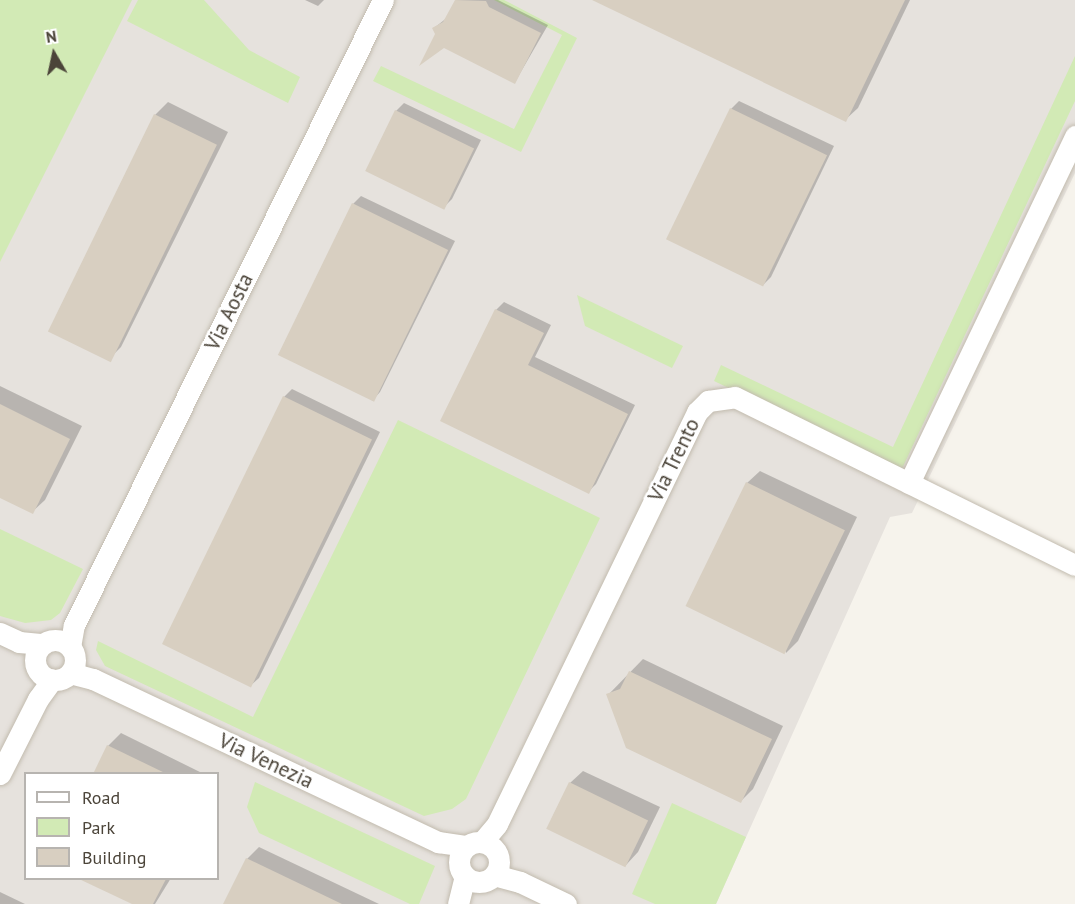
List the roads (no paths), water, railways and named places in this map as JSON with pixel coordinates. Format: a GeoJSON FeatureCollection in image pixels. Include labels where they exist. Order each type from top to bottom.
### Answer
{"type":"FeatureCollection","features":[{"type":"Feature","properties":{"kind":"street","name":"Via Aosta"},"geometry":{"type":"LineString","coordinates":[[0,774],[383,0]]}},
{"type":"Feature","properties":{"kind":"street"},"geometry":{"type":"LineString","coordinates":[[909,483],[1075,136]]}},
{"type":"Feature","properties":{"kind":"street","name":"Via Trento"},"geometry":{"type":"LineString","coordinates":[[458,903],[697,412],[708,400],[735,398],[1075,565]]}},
{"type":"Feature","properties":{"kind":"street","name":"Via Venezia"},"geometry":{"type":"LineString","coordinates":[[9,638],[479,862]]}},
{"type":"Feature","properties":{"kind":"street"},"geometry":{"type":"LineString","coordinates":[[479,862],[566,904]]}}]}
